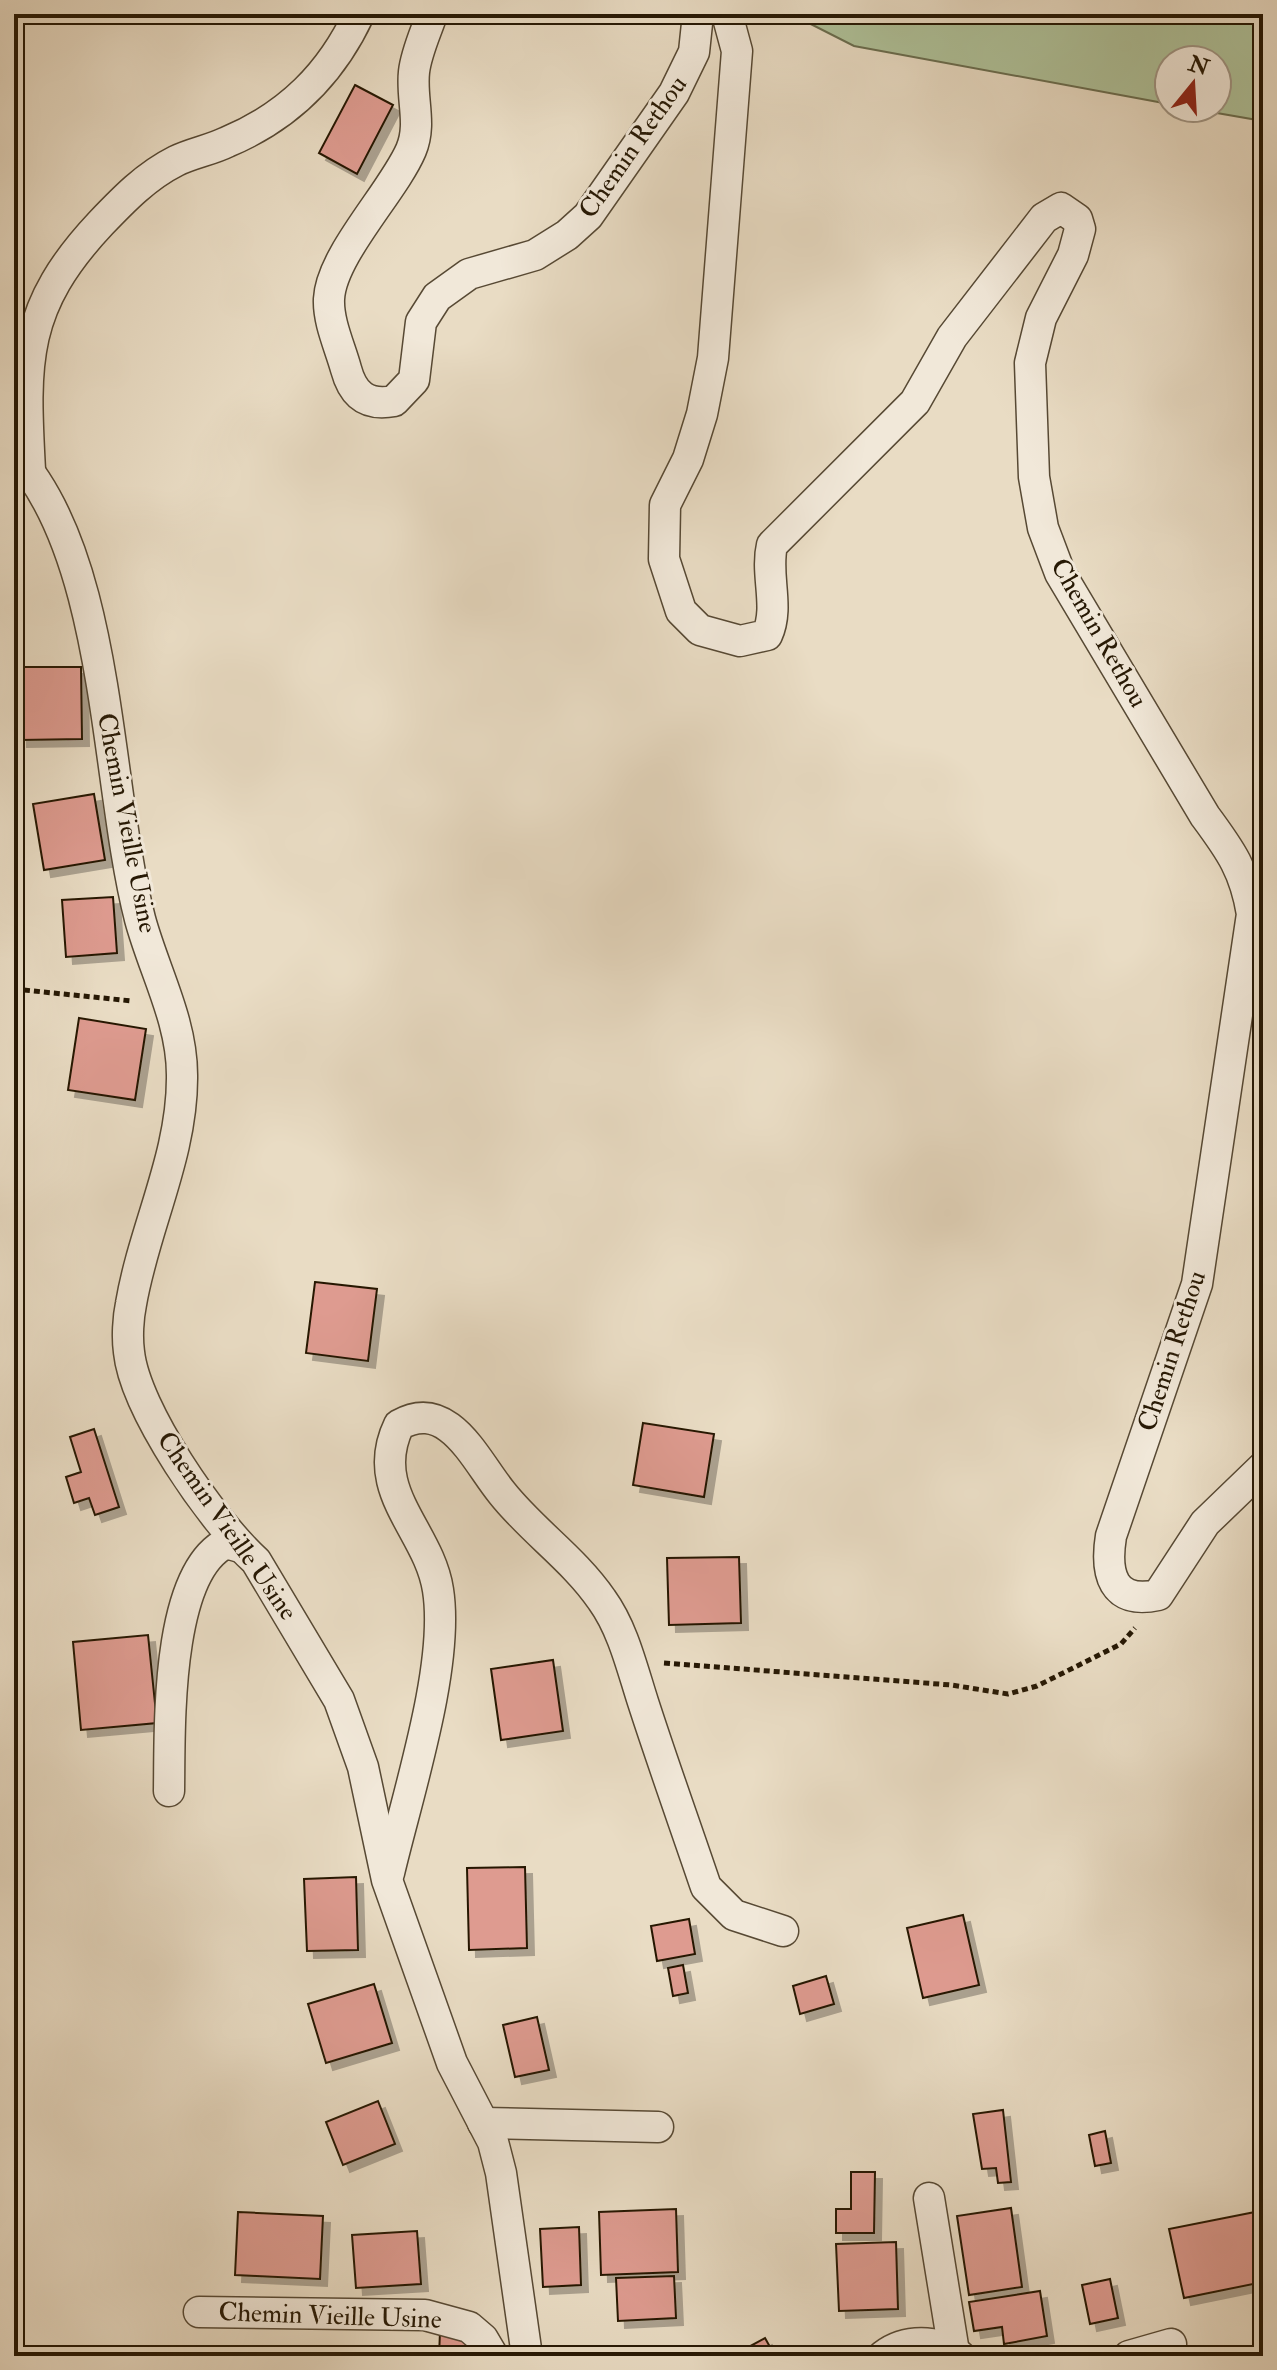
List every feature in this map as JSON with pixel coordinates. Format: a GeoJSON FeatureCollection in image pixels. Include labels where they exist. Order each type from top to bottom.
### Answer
{"type":"FeatureCollection","features":[{"type":"Feature","properties":{"kind":"street"},"geometry":{"type":"LineString","coordinates":[[22,462],[32,340],[55,279],[78,247],[141,183],[177,160],[248,133],[309,91],[342,50],[359,14]]}},
{"type":"Feature","properties":{"kind":"street","name":"Chemin Rethou"},"geometry":{"type":"LineString","coordinates":[[432,14],[414,72],[417,130],[411,151],[346,255],[329,296],[330,313],[351,386],[360,397],[373,403],[394,401],[414,380],[421,322],[437,297],[469,274],[535,255],[567,235],[588,216],[674,93],[694,52],[698,14]]}},
{"type":"Feature","properties":{"kind":"street","name":"Chemin Rethou"},"geometry":{"type":"LineString","coordinates":[[727,14],[737,51],[713,358],[702,414],[688,459],[665,505],[664,559],[681,611],[700,630],[740,641],[767,635],[773,622],[769,558],[772,545],[915,402],[952,337],[1044,218],[1061,208],[1077,219],[1080,229],[1073,255],[1041,318],[1030,363],[1034,477],[1043,528],[1060,573],[1205,816],[1233,853],[1247,881],[1252,914],[1197,1284],[1111,1536],[1106,1563],[1111,1581],[1126,1593],[1142,1598],[1158,1595]]}},
{"type":"Feature","properties":{"kind":"street","name":"Chemin Vieille Usine"},"geometry":{"type":"LineString","coordinates":[[22,462],[58,525],[85,611],[140,919],[171,1005],[183,1072],[180,1118],[131,1304],[129,1353],[143,1397],[169,1449],[240,1547],[256,1561],[339,1700],[363,1767],[387,1880],[452,2063],[483,2123],[501,2173],[527,2356]]}},
{"type":"Feature","properties":{"kind":"street"},"geometry":{"type":"LineString","coordinates":[[387,1880],[433,1687],[438,1640],[438,1590],[398,1503],[388,1458],[399,1425],[426,1416],[440,1419],[452,1428],[503,1494],[578,1569],[605,1602],[630,1660],[706,1887],[734,1915],[783,1931]]}},
{"type":"Feature","properties":{"kind":"street"},"geometry":{"type":"LineString","coordinates":[[1158,1595],[1205,1523],[1263,1467]]}},
{"type":"Feature","properties":{"kind":"street"},"geometry":{"type":"LineString","coordinates":[[169,1791],[174,1646],[186,1608],[211,1551],[226,1543],[240,1547]]}},
{"type":"Feature","properties":{"kind":"street"},"geometry":{"type":"LineString","coordinates":[[483,2123],[658,2127]]}},
{"type":"Feature","properties":{"kind":"street"},"geometry":{"type":"LineString","coordinates":[[883,2356],[909,2343],[929,2344],[957,2354],[929,2198]]}},
{"type":"Feature","properties":{"kind":"street","name":"Chemin Vieille Usine"},"geometry":{"type":"LineString","coordinates":[[199,2312],[425,2315],[453,2319],[483,2339],[493,2356]]}},
{"type":"Feature","properties":{"kind":"street"},"geometry":{"type":"LineString","coordinates":[[1129,2356],[1171,2344]]}},
{"type":"Feature","properties":{"kind":"path"},"geometry":{"type":"LineString","coordinates":[[14,989],[171,1005]]}},
{"type":"Feature","properties":{"kind":"path"},"geometry":{"type":"LineString","coordinates":[[630,1660],[951,1685],[1008,1694],[1037,1686],[1121,1644],[1158,1595]]}},
{"type":"Feature","properties":{"kind":"green space"},"geometry":{"type":"Polygon","coordinates":[[[791,14],[1263,14],[1263,121],[1233,116],[1233,44],[1153,44],[1153,101],[854,46],[791,14]]]}},
{"type":"Feature","properties":{"kind":"building"},"geometry":{"type":"Polygon","coordinates":[[[355,85],[393,105],[357,174],[319,153],[355,85]]]}},
{"type":"Feature","properties":{"kind":"building"},"geometry":{"type":"Polygon","coordinates":[[[19,667],[81,667],[82,739],[20,740],[19,667]]]}},
{"type":"Feature","properties":{"kind":"building"},"geometry":{"type":"Polygon","coordinates":[[[94,794],[105,860],[44,870],[33,804],[94,794]]]}},
{"type":"Feature","properties":{"kind":"building"},"geometry":{"type":"Polygon","coordinates":[[[113,897],[117,953],[66,957],[62,900],[113,897]]]}},
{"type":"Feature","properties":{"kind":"building"},"geometry":{"type":"Polygon","coordinates":[[[79,1018],[146,1029],[135,1100],[68,1090],[79,1018]]]}},
{"type":"Feature","properties":{"kind":"building"},"geometry":{"type":"Polygon","coordinates":[[[315,1282],[377,1289],[368,1361],[306,1353],[315,1282]]]}},
{"type":"Feature","properties":{"kind":"building"},"geometry":{"type":"Polygon","coordinates":[[[643,1423],[714,1434],[704,1497],[633,1485],[643,1423]]]}},
{"type":"Feature","properties":{"kind":"building"},"geometry":{"type":"Polygon","coordinates":[[[94,1429],[119,1507],[95,1515],[89,1498],[74,1503],[66,1477],[81,1472],[70,1437],[94,1429]]]}},
{"type":"Feature","properties":{"kind":"building"},"geometry":{"type":"Polygon","coordinates":[[[739,1557],[741,1623],[669,1625],[667,1558],[739,1557]]]}},
{"type":"Feature","properties":{"kind":"building"},"geometry":{"type":"Polygon","coordinates":[[[148,1635],[157,1723],[81,1730],[73,1642],[148,1635]]]}},
{"type":"Feature","properties":{"kind":"building"},"geometry":{"type":"Polygon","coordinates":[[[553,1660],[563,1731],[501,1740],[491,1669],[553,1660]]]}},
{"type":"Feature","properties":{"kind":"building"},"geometry":{"type":"Polygon","coordinates":[[[525,1867],[527,1948],[469,1950],[467,1868],[525,1867]]]}},
{"type":"Feature","properties":{"kind":"building"},"geometry":{"type":"Polygon","coordinates":[[[356,1877],[358,1950],[307,1951],[304,1879],[356,1877]]]}},
{"type":"Feature","properties":{"kind":"building"},"geometry":{"type":"Polygon","coordinates":[[[963,1915],[979,1985],[923,1998],[907,1928],[963,1915]]]}},
{"type":"Feature","properties":{"kind":"building"},"geometry":{"type":"Polygon","coordinates":[[[689,1919],[695,1954],[657,1961],[651,1926],[689,1919]]]}},
{"type":"Feature","properties":{"kind":"building"},"geometry":{"type":"Polygon","coordinates":[[[683,1965],[688,1993],[673,1996],[668,1968],[683,1965]]]}},
{"type":"Feature","properties":{"kind":"building"},"geometry":{"type":"Polygon","coordinates":[[[826,1976],[834,2004],[800,2014],[793,1986],[826,1976]]]}},
{"type":"Feature","properties":{"kind":"building"},"geometry":{"type":"Polygon","coordinates":[[[374,1984],[392,2043],[326,2063],[308,2004],[374,1984]]]}},
{"type":"Feature","properties":{"kind":"building"},"geometry":{"type":"Polygon","coordinates":[[[537,2017],[549,2070],[515,2077],[503,2025],[537,2017]]]}},
{"type":"Feature","properties":{"kind":"building"},"geometry":{"type":"Polygon","coordinates":[[[378,2101],[395,2144],[343,2165],[326,2122],[378,2101]]]}},
{"type":"Feature","properties":{"kind":"building"},"geometry":{"type":"Polygon","coordinates":[[[1003,2110],[1011,2182],[998,2183],[996,2168],[982,2169],[973,2114],[1003,2110]]]}},
{"type":"Feature","properties":{"kind":"building"},"geometry":{"type":"Polygon","coordinates":[[[1105,2131],[1111,2163],[1095,2166],[1089,2135],[1105,2131]]]}},
{"type":"Feature","properties":{"kind":"building"},"geometry":{"type":"Polygon","coordinates":[[[851,2172],[875,2172],[874,2233],[836,2233],[836,2209],[851,2209],[851,2172]]]}},
{"type":"Feature","properties":{"kind":"building"},"geometry":{"type":"Polygon","coordinates":[[[1011,2208],[1022,2287],[969,2295],[957,2216],[1011,2208]]]}},
{"type":"Feature","properties":{"kind":"building"},"geometry":{"type":"Polygon","coordinates":[[[676,2209],[678,2272],[601,2275],[599,2212],[676,2209]]]}},
{"type":"Feature","properties":{"kind":"building"},"geometry":{"type":"Polygon","coordinates":[[[1260,2211],[1263,2282],[1184,2298],[1169,2229],[1260,2211]]]}},
{"type":"Feature","properties":{"kind":"building"},"geometry":{"type":"Polygon","coordinates":[[[238,2212],[323,2216],[320,2279],[235,2275],[238,2212]]]}},
{"type":"Feature","properties":{"kind":"building"},"geometry":{"type":"Polygon","coordinates":[[[579,2227],[581,2285],[543,2287],[540,2229],[579,2227]]]}},
{"type":"Feature","properties":{"kind":"building"},"geometry":{"type":"Polygon","coordinates":[[[417,2231],[421,2284],[356,2288],[352,2235],[417,2231]]]}},
{"type":"Feature","properties":{"kind":"building"},"geometry":{"type":"Polygon","coordinates":[[[896,2242],[898,2309],[839,2311],[836,2244],[896,2242]]]}},
{"type":"Feature","properties":{"kind":"building"},"geometry":{"type":"Polygon","coordinates":[[[674,2276],[676,2318],[618,2321],[616,2278],[674,2276]]]}},
{"type":"Feature","properties":{"kind":"building"},"geometry":{"type":"Polygon","coordinates":[[[1110,2279],[1118,2318],[1090,2324],[1082,2285],[1110,2279]]]}},
{"type":"Feature","properties":{"kind":"building"},"geometry":{"type":"Polygon","coordinates":[[[1040,2291],[1047,2336],[1004,2344],[1002,2327],[974,2331],[969,2302],[1040,2291]]]}},
{"type":"Feature","properties":{"kind":"building"},"geometry":{"type":"Polygon","coordinates":[[[440,2332],[467,2334],[466,2356],[439,2356],[440,2332]]]}},
{"type":"Feature","properties":{"kind":"building"},"geometry":{"type":"Polygon","coordinates":[[[765,2338],[775,2356],[732,2356],[765,2338]]]}}]}
